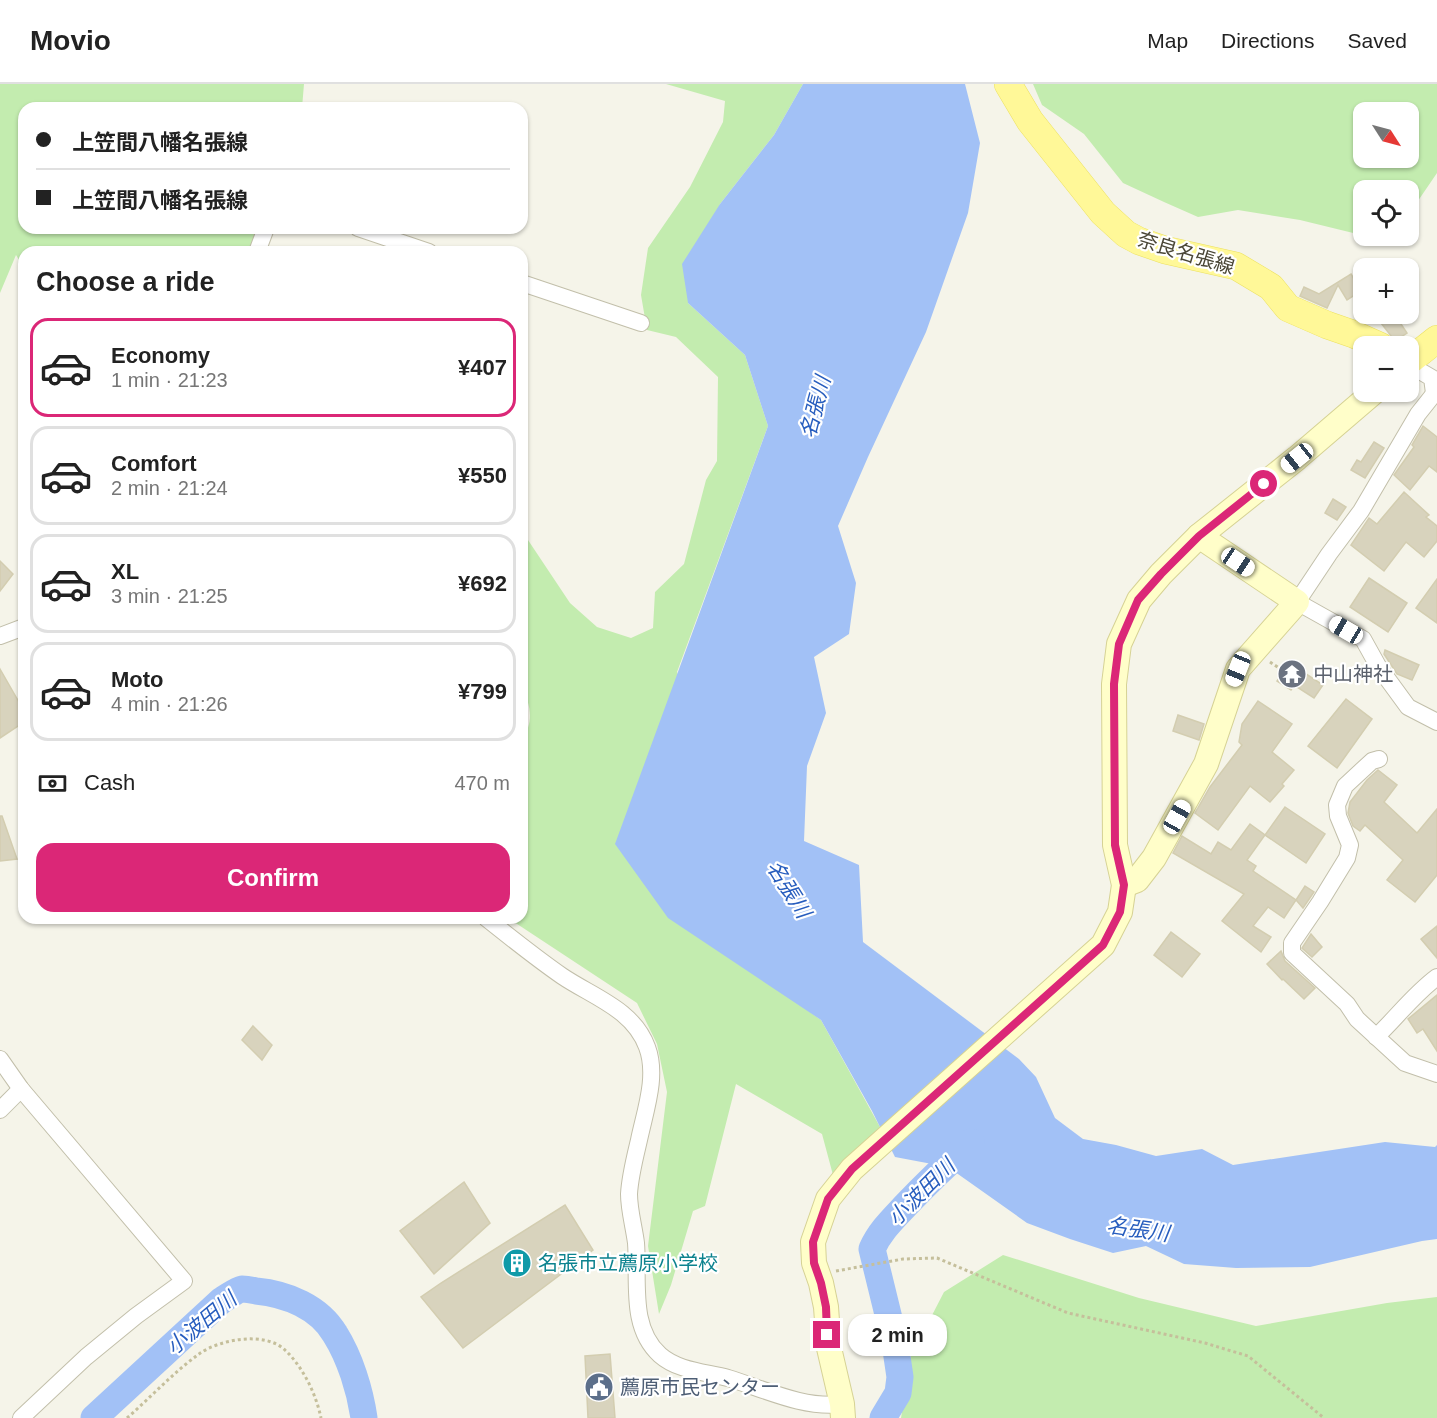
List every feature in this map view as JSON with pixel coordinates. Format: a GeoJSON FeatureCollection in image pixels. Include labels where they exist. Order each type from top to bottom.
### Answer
{"type":"FeatureCollection","features":[{"type":"Feature","properties":{"kind":"main road","name":"奈良名張線"},"geometry":{"type":"LineString","coordinates":[[1008,84],[1030,122],[1103,213],[1126,234],[1165,250],[1236,266],[1271,287],[1288,308],[1358,336]]}},
{"type":"Feature","properties":{"kind":"main road"},"geometry":{"type":"LineString","coordinates":[[1419,354],[1437,339]]}},
{"type":"Feature","properties":{"kind":"main road"},"geometry":{"type":"LineString","coordinates":[[843,1411],[829,1348],[826,1307],[814,1263],[813,1242],[828,1199],[852,1169],[1103,945],[1120,912],[1124,885],[1115,845],[1114,684],[1119,644],[1138,600],[1199,536],[1297,458],[1362,402]]}},
{"type":"Feature","properties":{"kind":"main road"},"geometry":{"type":"LineString","coordinates":[[1124,885],[1137,880],[1154,858],[1206,764],[1238,669],[1297,602],[1199,536]]}},
{"type":"Feature","properties":{"kind":"street"},"geometry":{"type":"LineString","coordinates":[[376,234],[411,246]]}},
{"type":"Feature","properties":{"kind":"street"},"geometry":{"type":"LineString","coordinates":[[528,285],[641,323]]}},
{"type":"Feature","properties":{"kind":"street"},"geometry":{"type":"LineString","coordinates":[[1419,370],[1432,378],[1436,392],[1418,414],[1361,512],[1297,602],[1363,639],[1378,666],[1408,707],[1437,722]]}},
{"type":"Feature","properties":{"kind":"street"},"geometry":{"type":"LineString","coordinates":[[0,636],[18,629]]}},
{"type":"Feature","properties":{"kind":"street"},"geometry":{"type":"LineString","coordinates":[[1379,759],[1372,761],[1345,786],[1337,805],[1338,816],[1350,845],[1347,858],[1292,943],[1292,953],[1347,1004],[1357,1019],[1406,1064],[1437,1074]]}},
{"type":"Feature","properties":{"kind":"street"},"geometry":{"type":"LineString","coordinates":[[494,924],[553,970],[617,1009],[636,1028],[646,1045],[650,1056],[650,1087],[629,1192],[637,1258],[640,1317],[645,1335],[652,1346],[667,1360],[690,1369],[725,1377],[799,1400],[829,1405],[843,1411]]}},
{"type":"Feature","properties":{"kind":"street"},"geometry":{"type":"LineString","coordinates":[[1376,1037],[1395,1019],[1408,1002],[1437,977]]}},
{"type":"Feature","properties":{"kind":"street"},"geometry":{"type":"LineString","coordinates":[[0,1059],[21,1089],[184,1281],[86,1357],[21,1418]]}},
{"type":"Feature","properties":{"kind":"street"},"geometry":{"type":"LineString","coordinates":[[0,1110],[21,1089]]}},
{"type":"Feature","properties":{"kind":"path"},"geometry":{"type":"LineString","coordinates":[[854,1267],[903,1259],[937,1258],[1068,1314],[1205,1342],[1248,1356],[1324,1418]]}},
{"type":"Feature","properties":{"kind":"path"},"geometry":{"type":"LineString","coordinates":[[128,1418],[200,1353],[230,1340],[259,1339],[284,1348],[302,1371],[321,1418]]}},
{"type":"Feature","properties":{"kind":"green space"},"geometry":{"type":"Polygon","coordinates":[[[0,84],[304,84],[302,102],[18,102],[18,234],[264,234],[260,246],[18,246],[18,258],[16,255],[0,293],[0,84]]]}},
{"type":"Feature","properties":{"kind":"green space"},"geometry":{"type":"Polygon","coordinates":[[[666,84],[803,84],[774,135],[720,204],[688,303],[745,355],[768,426],[677,672],[796,1002],[821,1020],[880,1127],[833,1175],[822,1134],[736,1084],[705,1206],[693,1211],[671,1285],[659,1314],[648,1246],[667,1092],[657,1044],[637,1003],[517,924],[528,924],[528,728],[530,713],[528,703],[528,540],[570,603],[597,627],[631,638],[653,628],[655,592],[684,564],[706,480],[717,461],[718,377],[676,337],[647,330],[641,295],[648,248],[690,187],[723,122],[725,101],[666,84]]]}},
{"type":"Feature","properties":{"kind":"green space"},"geometry":{"type":"Polygon","coordinates":[[[1033,84],[1437,84],[1437,173],[1419,199],[1419,180],[1353,180],[1353,233],[1300,220],[1238,210],[1198,217],[1123,183],[1084,134],[1042,105],[1033,84]]]}},
{"type":"Feature","properties":{"kind":"green space"},"geometry":{"type":"Polygon","coordinates":[[[1003,1255],[1139,1298],[1256,1326],[1387,1303],[1437,1297],[1437,1418],[901,1418],[911,1356],[944,1292],[1003,1255]]]}},
{"type":"Feature","properties":{"kind":"water","name":"名張川"},"geometry":{"type":"Polygon","coordinates":[[[803,84],[965,84],[980,143],[968,213],[926,332],[838,526],[856,583],[849,634],[814,657],[826,713],[807,766],[804,841],[859,865],[863,942],[1019,1059],[1036,1077],[1055,1118],[1083,1139],[1156,1156],[1202,1149],[1233,1165],[1385,1142],[1435,1147],[1437,1145],[1437,1239],[1310,1267],[1236,1268],[1184,1264],[1146,1246],[1113,1253],[1027,1223],[948,1167],[895,1157],[821,1020],[668,918],[615,844],[768,426],[745,355],[688,303],[682,264],[720,204],[774,135],[803,84]]]}},
{"type":"Feature","properties":{"kind":"building"},"geometry":{"type":"Polygon","coordinates":[[[1351,274],[1353,277],[1353,296],[1347,300],[1338,285],[1327,308],[1300,296],[1304,287],[1319,294],[1351,274]]]}},
{"type":"Feature","properties":{"kind":"building"},"geometry":{"type":"Polygon","coordinates":[[[1382,324],[1401,324],[1407,333],[1402,336],[1391,336],[1382,324]]]}},
{"type":"Feature","properties":{"kind":"building"},"geometry":{"type":"Polygon","coordinates":[[[1423,426],[1437,437],[1437,472],[1429,466],[1410,490],[1394,475],[1414,447],[1412,445],[1423,426]]]}},
{"type":"Feature","properties":{"kind":"building"},"geometry":{"type":"Polygon","coordinates":[[[1374,442],[1384,448],[1365,478],[1351,470],[1357,460],[1361,462],[1374,442]]]}},
{"type":"Feature","properties":{"kind":"building"},"geometry":{"type":"Polygon","coordinates":[[[1404,492],[1429,515],[1426,517],[1437,526],[1437,541],[1424,557],[1406,542],[1384,571],[1351,545],[1369,518],[1377,524],[1404,492]]]}},
{"type":"Feature","properties":{"kind":"building"},"geometry":{"type":"Polygon","coordinates":[[[1333,499],[1346,507],[1337,520],[1325,513],[1333,499]]]}},
{"type":"Feature","properties":{"kind":"building"},"geometry":{"type":"Polygon","coordinates":[[[0,561],[13,574],[0,591],[0,561]]]}},
{"type":"Feature","properties":{"kind":"building"},"geometry":{"type":"Polygon","coordinates":[[[1369,578],[1407,603],[1388,632],[1350,607],[1369,578]]]}},
{"type":"Feature","properties":{"kind":"building"},"geometry":{"type":"Polygon","coordinates":[[[1437,579],[1437,623],[1416,608],[1437,579]]]}},
{"type":"Feature","properties":{"kind":"building"},"geometry":{"type":"Polygon","coordinates":[[[1385,650],[1419,665],[1412,680],[1397,674],[1384,654],[1385,650]]]}},
{"type":"Feature","properties":{"kind":"building"},"geometry":{"type":"Polygon","coordinates":[[[1292,660],[1305,669],[1303,672],[1323,685],[1314,698],[1294,685],[1291,690],[1277,681],[1292,660]]]}},
{"type":"Feature","properties":{"kind":"building"},"geometry":{"type":"Polygon","coordinates":[[[0,669],[18,700],[18,726],[0,738],[0,669]]]}},
{"type":"Feature","properties":{"kind":"building"},"geometry":{"type":"Polygon","coordinates":[[[1346,699],[1372,719],[1337,768],[1308,746],[1346,699]]]}},
{"type":"Feature","properties":{"kind":"building"},"geometry":{"type":"Polygon","coordinates":[[[1258,701],[1292,724],[1272,752],[1294,770],[1270,802],[1250,786],[1218,830],[1195,813],[1210,787],[1242,745],[1239,742],[1242,724],[1258,701]]]}},
{"type":"Feature","properties":{"kind":"building"},"geometry":{"type":"Polygon","coordinates":[[[1178,715],[1204,724],[1199,740],[1173,731],[1178,715]]]}},
{"type":"Feature","properties":{"kind":"building"},"geometry":{"type":"Polygon","coordinates":[[[1378,770],[1397,785],[1384,802],[1417,833],[1437,809],[1437,875],[1415,902],[1387,880],[1403,860],[1365,825],[1360,831],[1353,826],[1348,813],[1350,802],[1378,770]]]}},
{"type":"Feature","properties":{"kind":"building"},"geometry":{"type":"Polygon","coordinates":[[[1285,807],[1325,834],[1306,863],[1265,835],[1285,807]]]}},
{"type":"Feature","properties":{"kind":"building"},"geometry":{"type":"Polygon","coordinates":[[[0,816],[2,816],[17,859],[0,861],[0,816]]]}},
{"type":"Feature","properties":{"kind":"building"},"geometry":{"type":"Polygon","coordinates":[[[1250,824],[1265,835],[1247,860],[1256,866],[1253,871],[1296,900],[1284,918],[1268,907],[1253,926],[1271,937],[1261,952],[1222,921],[1244,894],[1173,853],[1182,836],[1211,854],[1218,842],[1231,850],[1250,824]]]}},
{"type":"Feature","properties":{"kind":"building"},"geometry":{"type":"Polygon","coordinates":[[[1305,886],[1314,892],[1303,908],[1296,900],[1305,886]]]}},
{"type":"Feature","properties":{"kind":"building"},"geometry":{"type":"Polygon","coordinates":[[[1437,926],[1437,958],[1421,939],[1437,926]]]}},
{"type":"Feature","properties":{"kind":"building"},"geometry":{"type":"Polygon","coordinates":[[[1171,932],[1200,954],[1182,977],[1154,955],[1171,932]]]}},
{"type":"Feature","properties":{"kind":"building"},"geometry":{"type":"Polygon","coordinates":[[[1311,934],[1322,947],[1312,957],[1302,948],[1311,934]]]}},
{"type":"Feature","properties":{"kind":"building"},"geometry":{"type":"Polygon","coordinates":[[[1281,951],[1285,961],[1315,988],[1304,999],[1267,964],[1281,951]]]}},
{"type":"Feature","properties":{"kind":"building"},"geometry":{"type":"Polygon","coordinates":[[[1437,995],[1437,1051],[1423,1029],[1417,1033],[1408,1019],[1437,995]]]}},
{"type":"Feature","properties":{"kind":"building"},"geometry":{"type":"Polygon","coordinates":[[[253,1026],[272,1045],[262,1060],[242,1040],[253,1026]]]}},
{"type":"Feature","properties":{"kind":"building"},"geometry":{"type":"Polygon","coordinates":[[[464,1182],[490,1223],[434,1274],[400,1231],[464,1182]]]}},
{"type":"Feature","properties":{"kind":"building","name":"名張市立薦原小学校"},"geometry":{"type":"Polygon","coordinates":[[[565,1205],[593,1250],[463,1348],[421,1297],[565,1205]]]}},
{"type":"Feature","properties":{"kind":"building","name":"薦原市民センター"},"geometry":{"type":"Polygon","coordinates":[[[610,1354],[615,1418],[588,1418],[585,1356],[610,1354]]]}},
{"type":"Feature","properties":{"kind":"waterway","name":"小波田川"},"geometry":{"type":"LineString","coordinates":[[883,1418],[898,1393],[900,1377],[895,1343],[872,1249],[896,1215],[971,1142]]}},
{"type":"Feature","properties":{"kind":"waterway","name":"小波田川"},"geometry":{"type":"LineString","coordinates":[[94,1418],[222,1300],[242,1289],[279,1295],[301,1303],[320,1316],[335,1334],[350,1364],[364,1418]]}},
{"type":"Feature","properties":{"kind":"place","name":"中山神社"},"geometry":{"type":"Point","coordinates":[1292,674]}},
{"type":"Feature","properties":{"kind":"place","name":"名張市立薦原小学校"},"geometry":{"type":"Point","coordinates":[517,1263]}},
{"type":"Feature","properties":{"kind":"place","name":"薦原市民センター"},"geometry":{"type":"Point","coordinates":[599,1387]}},
{"type":"Feature","properties":{"kind":"route"},"geometry":{"type":"LineString","coordinates":[[827,1335],[826,1307],[814,1263],[813,1242],[828,1199],[852,1169],[1103,945],[1120,912],[1124,885],[1115,845],[1114,684],[1119,644],[1138,600],[1161,574],[1199,536],[1264,484]]}}]}
